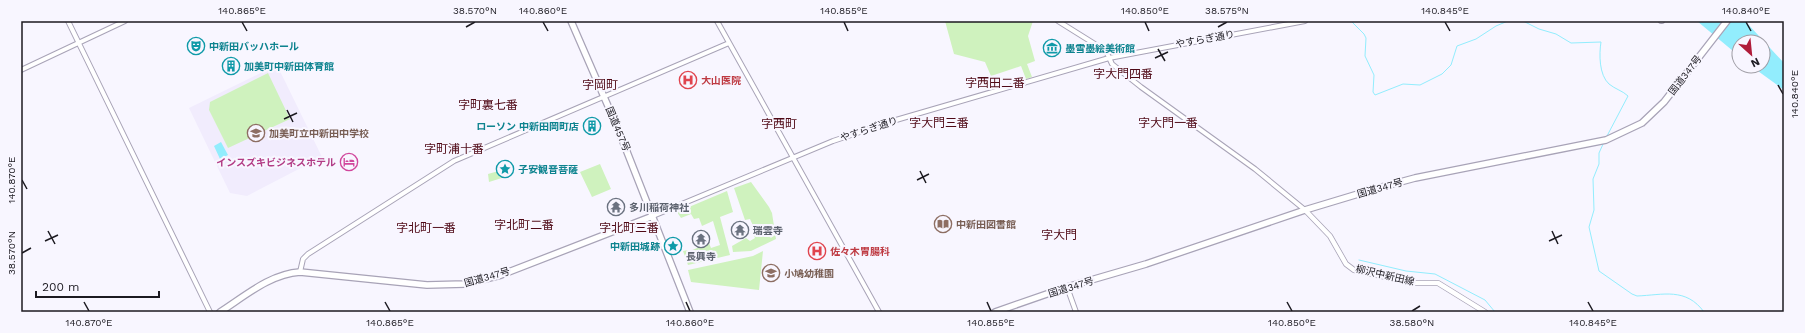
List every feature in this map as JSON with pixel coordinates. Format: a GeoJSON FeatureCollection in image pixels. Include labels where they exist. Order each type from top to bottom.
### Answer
{"type":"FeatureCollection","features":[{"type":"Feature","properties":{"kind":"highway","name":"国道457号"},"geometry":{"type":"LineString","coordinates":[[571,21],[604,96],[653,216]]}},
{"type":"Feature","properties":{"kind":"highway","name":"国道347号"},"geometry":{"type":"LineString","coordinates":[[995,312],[1067,287],[1146,264],[1305,210],[1415,178],[1606,140],[1642,123],[1664,102],[1726,21]]}},
{"type":"Feature","properties":{"kind":"highway","name":"国道347号"},"geometry":{"type":"LineString","coordinates":[[220,312],[271,279],[290,272],[428,286],[465,284],[501,275],[653,216]]}},
{"type":"Feature","properties":{"kind":"highway"},"geometry":{"type":"LineString","coordinates":[[653,216],[690,312]]}},
{"type":"Feature","properties":{"kind":"main road","name":"柳沢中新田線"},"geometry":{"type":"LineString","coordinates":[[1305,210],[1330,236],[1346,264],[1354,270],[1413,283],[1438,283],[1485,312]]}},
{"type":"Feature","properties":{"kind":"street"},"geometry":{"type":"LineString","coordinates":[[68,21],[210,312]]}},
{"type":"Feature","properties":{"kind":"street"},"geometry":{"type":"LineString","coordinates":[[21,70],[125,21]]}},
{"type":"Feature","properties":{"kind":"street"},"geometry":{"type":"LineString","coordinates":[[717,21],[878,312]]}},
{"type":"Feature","properties":{"kind":"street"},"geometry":{"type":"LineString","coordinates":[[1058,21],[1106,51],[1112,64],[1141,87],[1255,170],[1305,210]]}},
{"type":"Feature","properties":{"kind":"street","name":"やすらぎ通り"},"geometry":{"type":"LineString","coordinates":[[653,216],[833,141],[896,120],[1109,58],[1305,21]]}},
{"type":"Feature","properties":{"kind":"street"},"geometry":{"type":"LineString","coordinates":[[300,272],[303,259],[308,254],[454,161],[729,43]]}},
{"type":"Feature","properties":{"kind":"street"},"geometry":{"type":"LineString","coordinates":[[1067,287],[1076,312]]}},
{"type":"Feature","properties":{"kind":"shaded area","name":"加美町立中新田中学校"},"geometry":{"type":"Polygon","coordinates":[[[277,65],[322,157],[247,196],[230,193],[189,108],[277,65]]]}},
{"type":"Feature","properties":{"kind":"green space"},"geometry":{"type":"Polygon","coordinates":[[[945,21],[1033,21],[1028,36],[1035,61],[1027,64],[1032,77],[1026,79],[1021,66],[991,76],[985,62],[954,54],[945,21]]]}},
{"type":"Feature","properties":{"kind":"green space"},"geometry":{"type":"Polygon","coordinates":[[[268,73],[290,119],[228,148],[209,110],[210,102],[268,73]]]}},
{"type":"Feature","properties":{"kind":"green space"},"geometry":{"type":"Polygon","coordinates":[[[600,164],[611,189],[592,197],[580,172],[600,164]]]}},
{"type":"Feature","properties":{"kind":"green space"},"geometry":{"type":"Polygon","coordinates":[[[502,170],[505,177],[489,182],[488,174],[502,170]]]}},
{"type":"Feature","properties":{"kind":"green space"},"geometry":{"type":"Polygon","coordinates":[[[751,182],[772,213],[776,239],[751,251],[733,252],[732,246],[746,238],[750,241],[755,238],[753,233],[755,230],[750,219],[745,220],[734,188],[751,182]]]}},
{"type":"Feature","properties":{"kind":"green space"},"geometry":{"type":"Polygon","coordinates":[[[727,191],[733,212],[720,217],[730,255],[688,265],[683,251],[690,251],[709,243],[711,248],[720,245],[713,221],[702,226],[699,218],[694,219],[691,214],[681,218],[677,212],[727,191]]]}},
{"type":"Feature","properties":{"kind":"green space"},"geometry":{"type":"Polygon","coordinates":[[[763,251],[759,290],[691,282],[688,270],[753,256],[763,251]]]}},
{"type":"Feature","properties":{"kind":"water"},"geometry":{"type":"Polygon","coordinates":[[[1697,21],[1746,22],[1757,34],[1731,34],[1731,49],[1697,21]]]}},
{"type":"Feature","properties":{"kind":"water"},"geometry":{"type":"Polygon","coordinates":[[[1771,49],[1784,63],[1784,90],[1762,74],[1771,74],[1771,49]]]}},
{"type":"Feature","properties":{"kind":"water"},"geometry":{"type":"Polygon","coordinates":[[[221,142],[228,155],[220,159],[214,146],[221,142]]]}},
{"type":"Feature","properties":{"kind":"waterway"},"geometry":{"type":"LineString","coordinates":[[1351,21],[1366,38],[1365,56],[1374,75],[1373,92],[1375,95],[1403,84],[1420,85],[1442,74],[1451,65],[1457,46],[1476,39],[1496,26],[1508,21]]}},
{"type":"Feature","properties":{"kind":"waterway"},"geometry":{"type":"LineString","coordinates":[[1523,21],[1539,29],[1556,34],[1571,43],[1601,42],[1600,58],[1603,75],[1609,84],[1628,96],[1607,136]]}},
{"type":"Feature","properties":{"kind":"waterway"},"geometry":{"type":"LineString","coordinates":[[1604,142],[1599,153],[1599,164],[1593,179],[1594,210],[1589,227],[1599,271],[1637,296],[1674,294],[1690,299],[1704,312]]}},
{"type":"Feature","properties":{"kind":"waterway"},"geometry":{"type":"LineString","coordinates":[[1359,260],[1406,271],[1435,274],[1485,300],[1495,312]]}},
{"type":"Feature","properties":{"kind":"place","name":"中新田バッハホール"},"geometry":{"type":"Point","coordinates":[196,46]}},
{"type":"Feature","properties":{"kind":"place","name":"墨雪墨絵美術館"},"geometry":{"type":"Point","coordinates":[1052,48]}},
{"type":"Feature","properties":{"kind":"place","name":"加美町中新田体育館"},"geometry":{"type":"Point","coordinates":[231,66]}},
{"type":"Feature","properties":{"kind":"place","name":"大山医院"},"geometry":{"type":"Point","coordinates":[688,80]}},
{"type":"Feature","properties":{"kind":"place","name":"ローソン 中新田岡町店"},"geometry":{"type":"Point","coordinates":[592,126]}},
{"type":"Feature","properties":{"kind":"place","name":"加美町立中新田中学校"},"geometry":{"type":"Point","coordinates":[256,133]}},
{"type":"Feature","properties":{"kind":"place","name":"インスズキビジネスホテル"},"geometry":{"type":"Point","coordinates":[349,162]}},
{"type":"Feature","properties":{"kind":"place","name":"子安観音菩薩"},"geometry":{"type":"Point","coordinates":[505,169]}},
{"type":"Feature","properties":{"kind":"place","name":"多川稲荷神社"},"geometry":{"type":"Point","coordinates":[616,207]}},
{"type":"Feature","properties":{"kind":"place","name":"中新田図書館"},"geometry":{"type":"Point","coordinates":[943,224]}},
{"type":"Feature","properties":{"kind":"place","name":"瑞雲寺"},"geometry":{"type":"Point","coordinates":[740,230]}},
{"type":"Feature","properties":{"kind":"place","name":"長興寺"},"geometry":{"type":"Point","coordinates":[701,239]}},
{"type":"Feature","properties":{"kind":"place","name":"中新田城跡"},"geometry":{"type":"Point","coordinates":[673,246]}},
{"type":"Feature","properties":{"kind":"place","name":"佐々木胃腸科"},"geometry":{"type":"Point","coordinates":[817,251]}},
{"type":"Feature","properties":{"kind":"place","name":"小鳩幼稚園"},"geometry":{"type":"Point","coordinates":[771,273]}},
{"type":"Feature","properties":{"kind":"district","name":"字大門四番"},"geometry":{"type":"Point","coordinates":[1123,74]}},
{"type":"Feature","properties":{"kind":"district","name":"字西田二番"},"geometry":{"type":"Point","coordinates":[995,83]}},
{"type":"Feature","properties":{"kind":"district","name":"字岡町"},"geometry":{"type":"Point","coordinates":[600,85]}},
{"type":"Feature","properties":{"kind":"district","name":"字町裏七番"},"geometry":{"type":"Point","coordinates":[488,105]}},
{"type":"Feature","properties":{"kind":"district","name":"字大門三番"},"geometry":{"type":"Point","coordinates":[939,123]}},
{"type":"Feature","properties":{"kind":"district","name":"字大門一番"},"geometry":{"type":"Point","coordinates":[1168,123]}},
{"type":"Feature","properties":{"kind":"district","name":"字西町"},"geometry":{"type":"Point","coordinates":[779,124]}},
{"type":"Feature","properties":{"kind":"district","name":"字町浦十番"},"geometry":{"type":"Point","coordinates":[454,149]}},
{"type":"Feature","properties":{"kind":"district","name":"字北町二番"},"geometry":{"type":"Point","coordinates":[524,225]}},
{"type":"Feature","properties":{"kind":"district","name":"字北町一番"},"geometry":{"type":"Point","coordinates":[426,228]}},
{"type":"Feature","properties":{"kind":"district","name":"字北町三番"},"geometry":{"type":"Point","coordinates":[629,228]}},
{"type":"Feature","properties":{"kind":"district","name":"字大門"},"geometry":{"type":"Point","coordinates":[1059,235]}}]}
